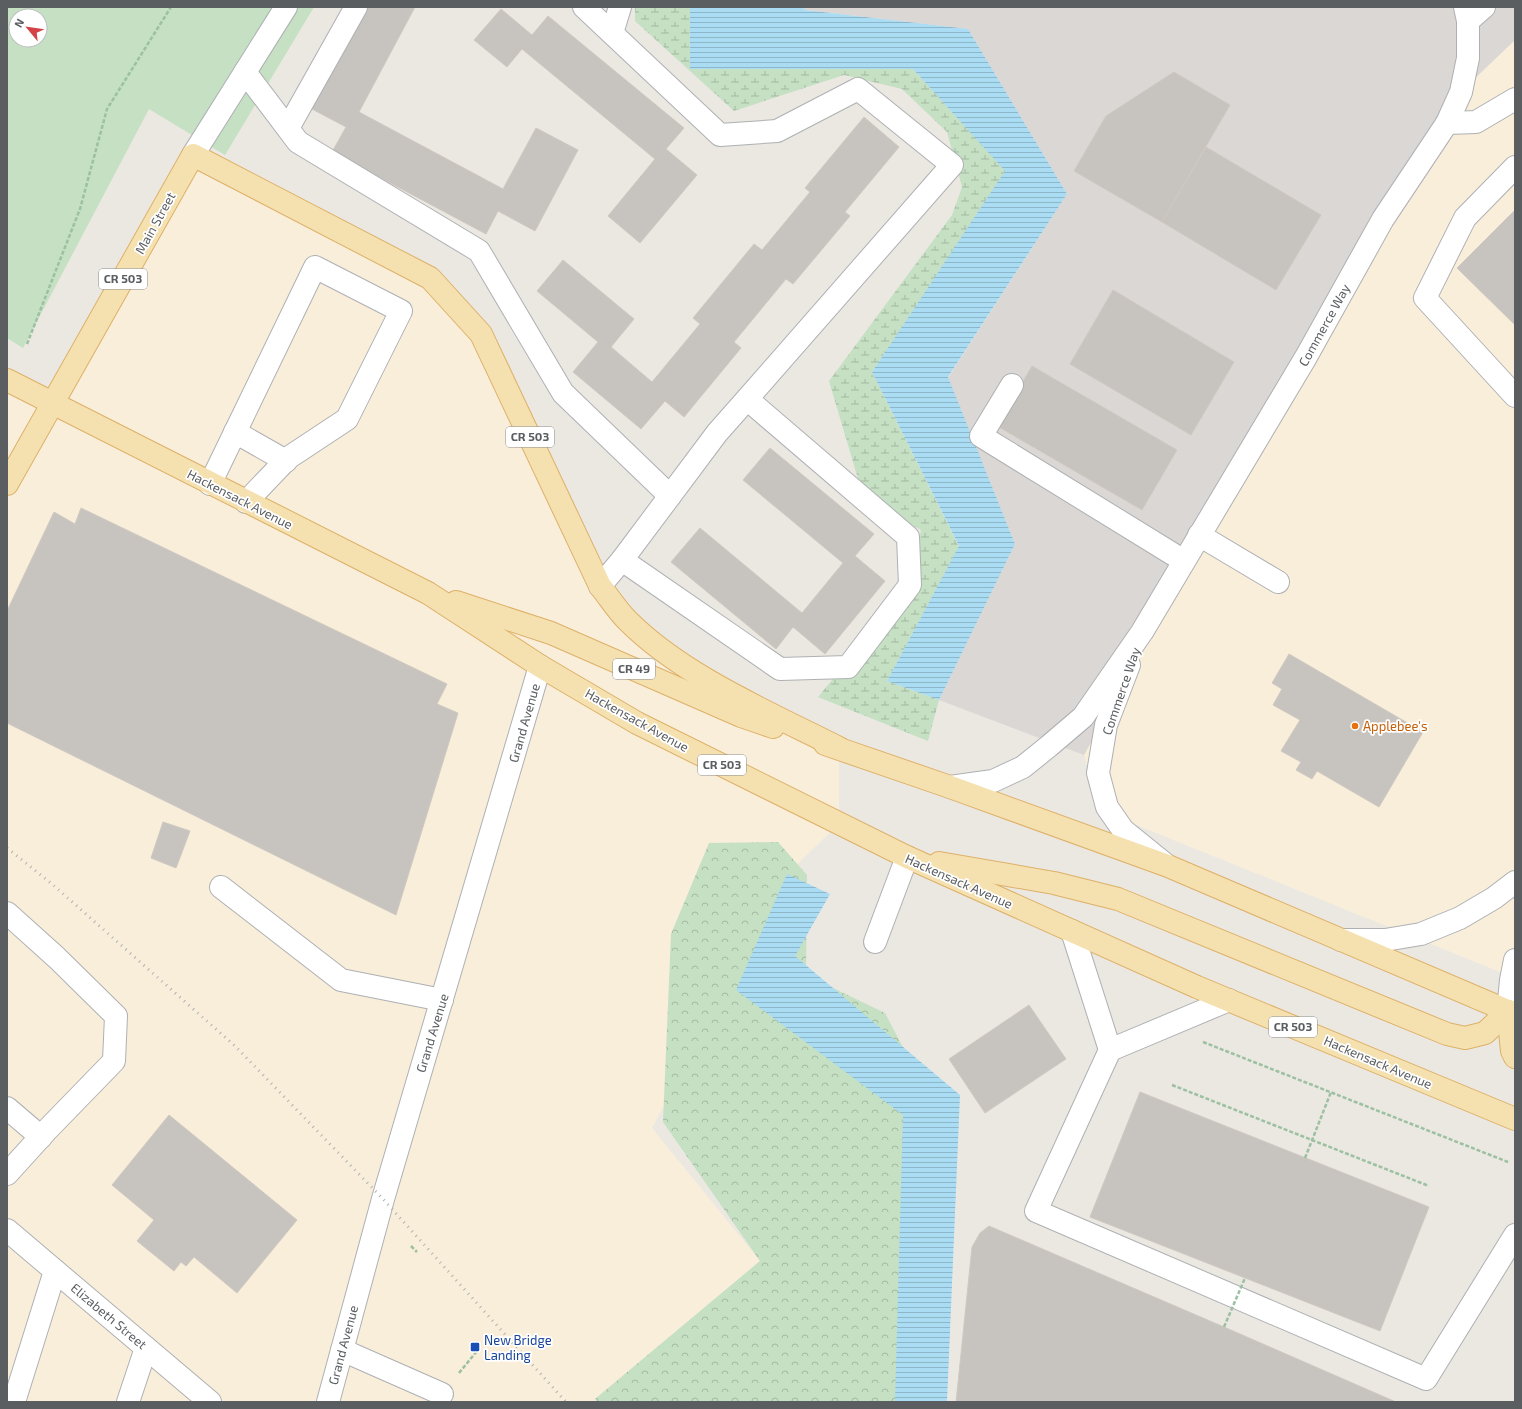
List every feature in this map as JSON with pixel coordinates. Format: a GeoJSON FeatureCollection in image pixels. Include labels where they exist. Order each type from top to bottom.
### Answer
{"type":"FeatureCollection","features":[{"type":"Feature","properties":{"kind":"main road","name":"Main Street"},"geometry":{"type":"LineString","coordinates":[[7,484],[193,155]]}},
{"type":"Feature","properties":{"kind":"main road","name":"CR 503"},"geometry":{"type":"LineString","coordinates":[[193,155],[430,278],[481,334],[600,586],[626,619],[660,649],[700,675],[839,748]]}},
{"type":"Feature","properties":{"kind":"main road","name":"Hackensack Avenue"},"geometry":{"type":"LineString","coordinates":[[7,380],[428,593],[540,666],[638,723],[907,857],[1229,1000],[1515,1119]]}},
{"type":"Feature","properties":{"kind":"main road","name":"Hackensack Avenue"},"geometry":{"type":"LineString","coordinates":[[428,593],[551,633],[741,716],[839,748],[1168,866],[1340,940],[1513,1011]]}},
{"type":"Feature","properties":{"kind":"main road"},"geometry":{"type":"LineString","coordinates":[[907,857],[1054,883],[1118,900],[1447,1034],[1466,1038],[1485,1033],[1513,1011]]}},
{"type":"Feature","properties":{"kind":"main road"},"geometry":{"type":"LineString","coordinates":[[1513,1011],[1512,1051],[1515,1057]]}},
{"type":"Feature","properties":{"kind":"street","name":"Main Street"},"geometry":{"type":"LineString","coordinates":[[193,155],[286,7]]}},
{"type":"Feature","properties":{"kind":"street"},"geometry":{"type":"LineString","coordinates":[[288,128],[356,7]]}},
{"type":"Feature","properties":{"kind":"street"},"geometry":{"type":"LineString","coordinates":[[584,7],[720,135],[777,131],[858,89],[952,165],[717,433],[622,560],[600,586]]}},
{"type":"Feature","properties":{"kind":"street"},"geometry":{"type":"LineString","coordinates":[[612,33],[620,7]]}},
{"type":"Feature","properties":{"kind":"street","name":"Commerce Way"},"geometry":{"type":"LineString","coordinates":[[950,787],[993,781],[1023,767],[1083,717],[1142,632],[1306,357],[1383,219],[1447,123],[1461,92],[1468,58],[1473,12]]}},
{"type":"Feature","properties":{"kind":"street"},"geometry":{"type":"LineString","coordinates":[[245,72],[298,142],[479,251],[563,393],[670,496]]}},
{"type":"Feature","properties":{"kind":"street"},"geometry":{"type":"LineString","coordinates":[[1447,123],[1476,122],[1515,99]]}},
{"type":"Feature","properties":{"kind":"street"},"geometry":{"type":"LineString","coordinates":[[1515,167],[1465,218],[1425,298],[1515,396]]}},
{"type":"Feature","properties":{"kind":"street"},"geometry":{"type":"LineString","coordinates":[[210,484],[315,268],[401,311],[347,420],[286,461],[246,502]]}},
{"type":"Feature","properties":{"kind":"street"},"geometry":{"type":"LineString","coordinates":[[1012,385],[981,436],[1184,561]]}},
{"type":"Feature","properties":{"kind":"street"},"geometry":{"type":"LineString","coordinates":[[622,560],[780,669],[848,667],[910,585],[908,537],[747,399]]}},
{"type":"Feature","properties":{"kind":"street"},"geometry":{"type":"LineString","coordinates":[[235,432],[286,461]]}},
{"type":"Feature","properties":{"kind":"street"},"geometry":{"type":"LineString","coordinates":[[1199,535],[1278,582]]}},
{"type":"Feature","properties":{"kind":"street","name":"Commerce Way"},"geometry":{"type":"LineString","coordinates":[[1142,632],[1106,725],[1098,773],[1107,807],[1123,830],[1168,866]]}},
{"type":"Feature","properties":{"kind":"street","name":"Grand Avenue"},"geometry":{"type":"LineString","coordinates":[[328,1402],[385,1192],[540,666]]}},
{"type":"Feature","properties":{"kind":"street"},"geometry":{"type":"LineString","coordinates":[[875,942],[907,857]]}},
{"type":"Feature","properties":{"kind":"street"},"geometry":{"type":"LineString","coordinates":[[1340,940],[1385,940],[1421,934],[1460,918],[1494,898],[1515,882]]}},
{"type":"Feature","properties":{"kind":"street"},"geometry":{"type":"LineString","coordinates":[[221,887],[341,980],[442,1000]]}},
{"type":"Feature","properties":{"kind":"street"},"geometry":{"type":"LineString","coordinates":[[7,913],[57,958],[116,1016],[114,1060],[7,1174]]}},
{"type":"Feature","properties":{"kind":"street"},"geometry":{"type":"LineString","coordinates":[[1072,931],[1110,1050],[1036,1211],[1426,1379],[1515,1235]]}},
{"type":"Feature","properties":{"kind":"street"},"geometry":{"type":"LineString","coordinates":[[1513,1011],[1511,980],[1515,960]]}},
{"type":"Feature","properties":{"kind":"street"},"geometry":{"type":"LineString","coordinates":[[1110,1050],[1229,1000]]}},
{"type":"Feature","properties":{"kind":"street"},"geometry":{"type":"LineString","coordinates":[[7,1108],[41,1137]]}},
{"type":"Feature","properties":{"kind":"street","name":"Elizabeth Street"},"geometry":{"type":"LineString","coordinates":[[7,1230],[210,1402]]}},
{"type":"Feature","properties":{"kind":"street"},"geometry":{"type":"LineString","coordinates":[[14,1402],[55,1271]]}},
{"type":"Feature","properties":{"kind":"street"},"geometry":{"type":"LineString","coordinates":[[128,1402],[146,1348]]}},
{"type":"Feature","properties":{"kind":"street"},"geometry":{"type":"LineString","coordinates":[[342,1350],[442,1394]]}},
{"type":"Feature","properties":{"kind":"path"},"geometry":{"type":"LineString","coordinates":[[27,344],[80,209],[107,109],[171,7]]}},
{"type":"Feature","properties":{"kind":"path"},"geometry":{"type":"LineString","coordinates":[[1198,1040],[1508,1162]]}},
{"type":"Feature","properties":{"kind":"path"},"geometry":{"type":"LineString","coordinates":[[1172,1085],[1429,1186]]}},
{"type":"Feature","properties":{"kind":"path"},"geometry":{"type":"LineString","coordinates":[[1305,1158],[1331,1092]]}},
{"type":"Feature","properties":{"kind":"path"},"geometry":{"type":"LineString","coordinates":[[411,1246],[417,1252]]}},
{"type":"Feature","properties":{"kind":"path"},"geometry":{"type":"LineString","coordinates":[[1224,1327],[1245,1278]]}},
{"type":"Feature","properties":{"kind":"shaded area"},"geometry":{"type":"Polygon","coordinates":[[[803,7],[1515,7],[1515,40],[1448,104],[1084,755],[939,700],[1015,544],[948,378],[1067,194],[968,29],[805,10],[803,7]]]}},
{"type":"Feature","properties":{"kind":"shaded area"},"geometry":{"type":"Polygon","coordinates":[[[1515,40],[1515,978],[1099,810],[1084,755],[1448,104],[1515,40]]]}},
{"type":"Feature","properties":{"kind":"shaded area"},"geometry":{"type":"Polygon","coordinates":[[[193,155],[430,278],[481,334],[626,619],[839,748],[839,824],[787,874],[652,1128],[760,1261],[595,1399],[598,1402],[7,1402],[7,380],[53,403],[193,155]]]}},
{"type":"Feature","properties":{"kind":"green space"},"geometry":{"type":"Polygon","coordinates":[[[7,7],[314,7],[225,155],[149,109],[23,348],[7,338],[7,7]]]}},
{"type":"Feature","properties":{"kind":"green space"},"geometry":{"type":"Polygon","coordinates":[[[635,7],[690,7],[690,69],[913,69],[1006,171],[872,372],[959,547],[887,681],[939,700],[928,741],[818,697],[911,584],[921,530],[864,499],[829,381],[952,215],[962,187],[947,132],[902,89],[844,75],[734,111],[635,21],[635,7]]]}},
{"type":"Feature","properties":{"kind":"green space"},"geometry":{"type":"Polygon","coordinates":[[[778,842],[807,875],[806,975],[885,1013],[955,1147],[932,1402],[598,1402],[595,1399],[760,1261],[663,1122],[671,934],[709,843],[778,842]]]}},
{"type":"Feature","properties":{"kind":"water"},"geometry":{"type":"Polygon","coordinates":[[[690,7],[803,7],[805,10],[968,29],[1067,194],[948,377],[1015,544],[939,700],[887,681],[959,546],[872,372],[1005,171],[913,69],[690,69],[690,7]]]}},
{"type":"Feature","properties":{"kind":"water"},"geometry":{"type":"Polygon","coordinates":[[[787,874],[830,894],[795,956],[960,1095],[947,1402],[895,1402],[903,1115],[736,990],[787,874]]]}},
{"type":"Feature","properties":{"kind":"building"},"geometry":{"type":"Polygon","coordinates":[[[364,7],[415,7],[359,112],[503,189],[536,128],[578,150],[535,231],[498,211],[486,234],[332,152],[346,127],[310,108],[364,7]]]}},
{"type":"Feature","properties":{"kind":"building"},"geometry":{"type":"Polygon","coordinates":[[[501,9],[532,35],[548,16],[684,128],[666,149],[697,175],[640,243],[608,216],[655,159],[522,49],[507,67],[474,40],[501,9]]]}},
{"type":"Feature","properties":{"kind":"building"},"geometry":{"type":"Polygon","coordinates":[[[1174,72],[1230,105],[1162,222],[1074,171],[1106,116],[1174,72]]]}},
{"type":"Feature","properties":{"kind":"building"},"geometry":{"type":"Polygon","coordinates":[[[864,117],[899,147],[845,212],[850,216],[793,284],[786,279],[734,342],[741,348],[684,417],[665,401],[641,429],[573,372],[598,342],[537,291],[563,260],[634,319],[611,347],[652,382],[700,324],[693,318],[754,244],[762,250],[810,192],[805,188],[864,117]]]}},
{"type":"Feature","properties":{"kind":"building"},"geometry":{"type":"Polygon","coordinates":[[[1206,147],[1321,215],[1276,290],[1162,222],[1206,147]]]}},
{"type":"Feature","properties":{"kind":"building"},"geometry":{"type":"Polygon","coordinates":[[[1515,210],[1515,325],[1457,268],[1515,210]]]}},
{"type":"Feature","properties":{"kind":"building"},"geometry":{"type":"Polygon","coordinates":[[[1113,290],[1234,362],[1191,435],[1070,364],[1113,290]]]}},
{"type":"Feature","properties":{"kind":"building"},"geometry":{"type":"Polygon","coordinates":[[[1032,366],[1177,450],[1142,510],[997,426],[1032,366]]]}},
{"type":"Feature","properties":{"kind":"building"},"geometry":{"type":"Polygon","coordinates":[[[770,448],[874,534],[855,556],[885,581],[825,654],[793,627],[776,649],[671,562],[700,528],[802,613],[843,563],[743,480],[770,448]]]}},
{"type":"Feature","properties":{"kind":"building"},"geometry":{"type":"Polygon","coordinates":[[[81,508],[447,684],[437,704],[458,713],[396,915],[7,723],[7,611],[54,512],[75,524],[81,508]]]}},
{"type":"Feature","properties":{"kind":"building","name":"Applebee's"},"geometry":{"type":"Polygon","coordinates":[[[1289,654],[1423,732],[1379,807],[1317,771],[1312,779],[1296,770],[1301,762],[1281,751],[1300,720],[1273,705],[1282,689],[1272,683],[1289,654]]]}},
{"type":"Feature","properties":{"kind":"building"},"geometry":{"type":"Polygon","coordinates":[[[163,822],[190,831],[176,868],[151,858],[163,822]]]}},
{"type":"Feature","properties":{"kind":"building"},"geometry":{"type":"Polygon","coordinates":[[[1029,1005],[1066,1059],[985,1113],[949,1059],[1029,1005]]]}},
{"type":"Feature","properties":{"kind":"building"},"geometry":{"type":"Polygon","coordinates":[[[1140,1092],[1429,1207],[1380,1331],[1090,1217],[1140,1092]]]}},
{"type":"Feature","properties":{"kind":"building"},"geometry":{"type":"Polygon","coordinates":[[[169,1115],[297,1220],[237,1293],[194,1257],[186,1266],[181,1262],[174,1271],[137,1241],[154,1220],[112,1185],[169,1115]]]}},
{"type":"Feature","properties":{"kind":"building"},"geometry":{"type":"Polygon","coordinates":[[[989,1226],[1396,1402],[956,1402],[972,1247],[980,1233],[989,1226]]]}},
{"type":"Feature","properties":{"kind":"railway"},"geometry":{"type":"LineString","coordinates":[[7,848],[52,884],[235,1046],[383,1199],[566,1402]]}},
{"type":"Feature","properties":{"kind":"place","name":"Applebee's"},"geometry":{"type":"Point","coordinates":[1355,726]}},
{"type":"Feature","properties":{"kind":"place","name":"New Bridge Landing"},"geometry":{"type":"Point","coordinates":[475,1347]}}]}
